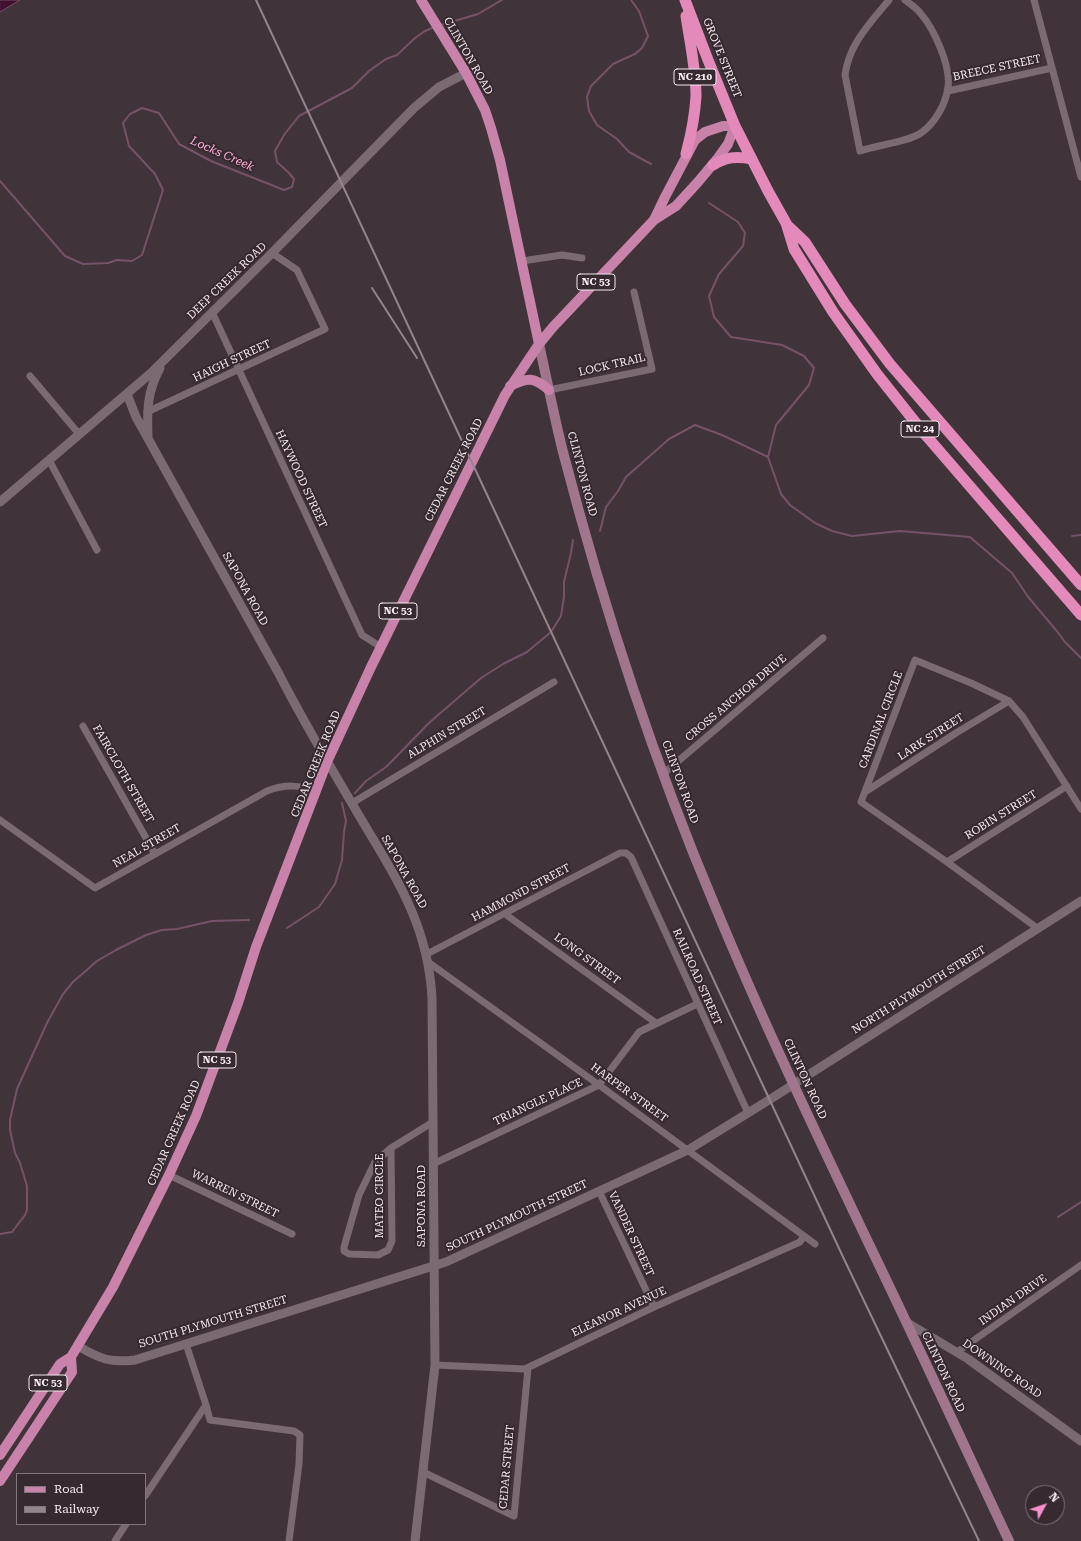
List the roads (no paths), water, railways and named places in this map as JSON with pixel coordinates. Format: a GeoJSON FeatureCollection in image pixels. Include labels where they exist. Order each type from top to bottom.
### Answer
{"type":"FeatureCollection","features":[{"type":"Feature","properties":{"kind":"highway","name":"GROVE STREET"},"geometry":{"type":"LineString","coordinates":[[685,0],[735,126]]}},
{"type":"Feature","properties":{"kind":"highway","name":"NC 210"},"geometry":{"type":"LineString","coordinates":[[685,0],[694,66],[696,96],[693,125],[686,154]]}},
{"type":"Feature","properties":{"kind":"highway","name":"NC 24"},"geometry":{"type":"LineString","coordinates":[[735,126],[786,223],[794,249],[833,312],[877,374],[932,443],[1081,616]]}},
{"type":"Feature","properties":{"kind":"highway"},"geometry":{"type":"LineString","coordinates":[[713,165],[724,159],[732,157],[752,159]]}},
{"type":"Feature","properties":{"kind":"highway","name":"NC 24"},"geometry":{"type":"LineString","coordinates":[[786,223],[805,242],[845,304],[890,364],[1081,585]]}},
{"type":"Feature","properties":{"kind":"main road","name":"CLINTON ROAD"},"geometry":{"type":"LineString","coordinates":[[421,0],[466,72],[485,110],[496,144],[564,456],[599,581],[664,774],[714,906],[793,1084],[1009,1541]]}},
{"type":"Feature","properties":{"kind":"main road","name":"CEDAR CREEK ROAD"},"geometry":{"type":"LineString","coordinates":[[0,1455],[60,1364],[71,1357],[78,1346],[113,1287],[169,1175],[202,1101],[238,1003],[256,947],[327,762],[454,496],[510,386],[539,344],[553,327],[654,220],[676,206],[713,165],[728,144],[735,126],[723,126],[702,134],[695,140],[686,154],[654,220]]}},
{"type":"Feature","properties":{"kind":"main road"},"geometry":{"type":"LineString","coordinates":[[510,386],[520,381],[530,380],[539,382],[549,390]]}},
{"type":"Feature","properties":{"kind":"main road","name":"CEDAR CREEK ROAD"},"geometry":{"type":"LineString","coordinates":[[0,1481],[72,1372],[71,1357]]}},
{"type":"Feature","properties":{"kind":"street"},"geometry":{"type":"LineString","coordinates":[[889,0],[858,39],[850,54],[845,70],[849,104],[860,151],[908,139],[921,133],[940,111],[948,91],[949,82],[947,70],[934,33],[920,12],[905,0]]}},
{"type":"Feature","properties":{"kind":"street"},"geometry":{"type":"LineString","coordinates":[[1034,0],[1081,177]]}},
{"type":"Feature","properties":{"kind":"street","name":"BREECE STREET"},"geometry":{"type":"LineString","coordinates":[[948,91],[1052,68]]}},
{"type":"Feature","properties":{"kind":"street","name":"DEEP CREEK ROAD"},"geometry":{"type":"LineString","coordinates":[[0,502],[127,394],[163,360],[272,253],[414,108],[439,87],[466,72]]}},
{"type":"Feature","properties":{"kind":"street","name":"HAIGH STREET"},"geometry":{"type":"LineString","coordinates":[[147,412],[325,329],[297,270],[272,253]]}},
{"type":"Feature","properties":{"kind":"street"},"geometry":{"type":"LineString","coordinates":[[522,261],[562,254],[582,258]]}},
{"type":"Feature","properties":{"kind":"street","name":"LOCK TRAIL"},"geometry":{"type":"LineString","coordinates":[[549,390],[652,369],[634,292]]}},
{"type":"Feature","properties":{"kind":"street","name":"HAYWOOD STREET"},"geometry":{"type":"LineString","coordinates":[[212,312],[278,458],[362,635],[381,647]]}},
{"type":"Feature","properties":{"kind":"street"},"geometry":{"type":"LineString","coordinates":[[148,438],[147,412],[149,393],[163,360]]}},
{"type":"Feature","properties":{"kind":"street"},"geometry":{"type":"LineString","coordinates":[[30,376],[79,434]]}},
{"type":"Feature","properties":{"kind":"street","name":"SAPONA ROAD"},"geometry":{"type":"LineString","coordinates":[[127,394],[136,417],[327,762],[405,895],[420,931],[427,958],[432,998],[435,1365],[415,1541]]}},
{"type":"Feature","properties":{"kind":"street"},"geometry":{"type":"LineString","coordinates":[[49,460],[98,550]]}},
{"type":"Feature","properties":{"kind":"street","name":"CROSS ANCHOR DRIVE"},"geometry":{"type":"LineString","coordinates":[[664,774],[823,638]]}},
{"type":"Feature","properties":{"kind":"street","name":"CARDINAL CIRCLE"},"geometry":{"type":"LineString","coordinates":[[865,792],[915,660],[1009,701],[1023,717],[1081,809]]}},
{"type":"Feature","properties":{"kind":"street","name":"ALPHIN STREET"},"geometry":{"type":"LineString","coordinates":[[352,803],[554,682]]}},
{"type":"Feature","properties":{"kind":"street","name":"LARK STREET"},"geometry":{"type":"LineString","coordinates":[[865,792],[956,733],[1009,701]]}},
{"type":"Feature","properties":{"kind":"street","name":"FAIRCLOTH STREET"},"geometry":{"type":"LineString","coordinates":[[83,726],[155,854]]}},
{"type":"Feature","properties":{"kind":"street","name":"NEAL STREET"},"geometry":{"type":"LineString","coordinates":[[0,820],[95,888],[267,790],[289,785],[305,786],[317,791]]}},
{"type":"Feature","properties":{"kind":"street","name":"ROBIN STREET"},"geometry":{"type":"LineString","coordinates":[[947,862],[1067,786]]}},
{"type":"Feature","properties":{"kind":"street"},"geometry":{"type":"LineString","coordinates":[[865,792],[861,802],[947,862],[1037,928]]}},
{"type":"Feature","properties":{"kind":"street","name":"HAMMOND STREET"},"geometry":{"type":"LineString","coordinates":[[427,958],[505,914],[620,853],[626,853]]}},
{"type":"Feature","properties":{"kind":"street","name":"RAILROAD STREET"},"geometry":{"type":"LineString","coordinates":[[626,853],[631,857],[748,1113]]}},
{"type":"Feature","properties":{"kind":"street","name":"NORTH PLYMOUTH STREET"},"geometry":{"type":"LineString","coordinates":[[769,1100],[1081,901]]}},
{"type":"Feature","properties":{"kind":"street","name":"LONG STREET"},"geometry":{"type":"LineString","coordinates":[[505,914],[656,1023]]}},
{"type":"Feature","properties":{"kind":"street","name":"HARPER STREET"},"geometry":{"type":"LineString","coordinates":[[427,958],[815,1244]]}},
{"type":"Feature","properties":{"kind":"street","name":"TRIANGLE PLACE"},"geometry":{"type":"LineString","coordinates":[[433,1164],[599,1085],[639,1032],[697,1004]]}},
{"type":"Feature","properties":{"kind":"street","name":"SOUTH PLYMOUTH STREET"},"geometry":{"type":"LineString","coordinates":[[78,1346],[108,1361],[135,1360],[434,1266],[688,1150],[769,1100]]}},
{"type":"Feature","properties":{"kind":"street","name":"MATEO CIRCLE"},"geometry":{"type":"LineString","coordinates":[[391,1148],[392,1241],[388,1250],[378,1255],[350,1254],[344,1251],[344,1247],[360,1195],[375,1162],[391,1148],[433,1122]]}},
{"type":"Feature","properties":{"kind":"street","name":"WARREN STREET"},"geometry":{"type":"LineString","coordinates":[[169,1175],[292,1234]]}},
{"type":"Feature","properties":{"kind":"street","name":"VANDER STREET"},"geometry":{"type":"LineString","coordinates":[[599,1191],[654,1307]]}},
{"type":"Feature","properties":{"kind":"street","name":"ELEANOR AVENUE"},"geometry":{"type":"LineString","coordinates":[[435,1365],[528,1368],[654,1307],[800,1242],[804,1236]]}},
{"type":"Feature","properties":{"kind":"street","name":"INDIAN DRIVE"},"geometry":{"type":"LineString","coordinates":[[957,1352],[1081,1265]]}},
{"type":"Feature","properties":{"kind":"street","name":"DOWNING ROAD"},"geometry":{"type":"LineString","coordinates":[[906,1322],[957,1352],[1081,1441]]}},
{"type":"Feature","properties":{"kind":"street"},"geometry":{"type":"LineString","coordinates":[[186,1344],[210,1420],[294,1431],[300,1435],[299,1464],[289,1541]]}},
{"type":"Feature","properties":{"kind":"street","name":"CEDAR STREET"},"geometry":{"type":"LineString","coordinates":[[423,1472],[514,1516],[528,1368]]}},
{"type":"Feature","properties":{"kind":"street"},"geometry":{"type":"LineString","coordinates":[[146,1495],[206,1405]]}},
{"type":"Feature","properties":{"kind":"street"},"geometry":{"type":"LineString","coordinates":[[115,1541],[125,1525]]}},
{"type":"Feature","properties":{"kind":"waterway","name":"Locks Creek"},"geometry":{"type":"LineString","coordinates":[[441,25],[478,14],[502,0]]}},
{"type":"Feature","properties":{"kind":"waterway","name":"Locks Creek"},"geometry":{"type":"LineString","coordinates":[[631,0],[639,11],[648,36],[642,48],[635,54],[613,64],[591,86],[587,97],[589,111],[597,125],[617,139],[629,152],[651,164]]}},
{"type":"Feature","properties":{"kind":"waterway","name":"Locks Creek"},"geometry":{"type":"LineString","coordinates":[[0,181],[65,256],[83,264],[108,263],[117,260],[132,261],[142,255],[163,190],[155,174],[129,146],[123,123],[130,114],[142,108],[159,113],[179,144],[211,161],[284,190],[292,187],[294,179],[277,162],[275,151],[284,135],[299,116],[352,88],[369,71],[386,59],[397,55],[415,38],[425,31],[435,27]]}},
{"type":"Feature","properties":{"kind":"waterway","name":"Locks Creek"},"geometry":{"type":"LineString","coordinates":[[709,203],[738,222],[745,233],[743,246],[719,274],[709,296],[714,317],[731,337],[782,345],[804,356],[814,368],[809,385],[776,425],[768,457],[781,494],[790,505],[815,523],[832,531],[852,536],[900,531],[970,537],[1012,573],[1029,598],[1065,642],[1081,658]]}},
{"type":"Feature","properties":{"kind":"waterway"},"geometry":{"type":"LineString","coordinates":[[600,531],[606,507],[626,477],[669,439],[695,425],[722,435],[768,457]]}},
{"type":"Feature","properties":{"kind":"waterway","name":"Locks Creek"},"geometry":{"type":"LineString","coordinates":[[1072,536],[1081,535]]}},
{"type":"Feature","properties":{"kind":"waterway"},"geometry":{"type":"LineString","coordinates":[[355,793],[366,781],[386,767],[430,722],[481,678],[503,664],[527,652],[551,632],[561,616],[564,597],[564,582],[573,540]]}},
{"type":"Feature","properties":{"kind":"waterway"},"geometry":{"type":"LineString","coordinates":[[287,928],[319,907],[335,884],[342,860],[346,821],[342,803]]}},
{"type":"Feature","properties":{"kind":"waterway"},"geometry":{"type":"LineString","coordinates":[[0,1234],[12,1232],[27,1210],[27,1186],[20,1163],[15,1153],[10,1130],[10,1120],[17,1089],[47,1023],[63,994],[73,982],[97,961],[146,935],[162,930],[177,929],[212,921],[249,920]]}},
{"type":"Feature","properties":{"kind":"waterway"},"geometry":{"type":"LineString","coordinates":[[1058,1217],[1081,1202]]}},
{"type":"Feature","properties":{"kind":"railway"},"geometry":{"type":"LineString","coordinates":[[256,0],[844,1259],[979,1541]]}},
{"type":"Feature","properties":{"kind":"railway"},"geometry":{"type":"LineString","coordinates":[[372,288],[417,358]]}}]}
